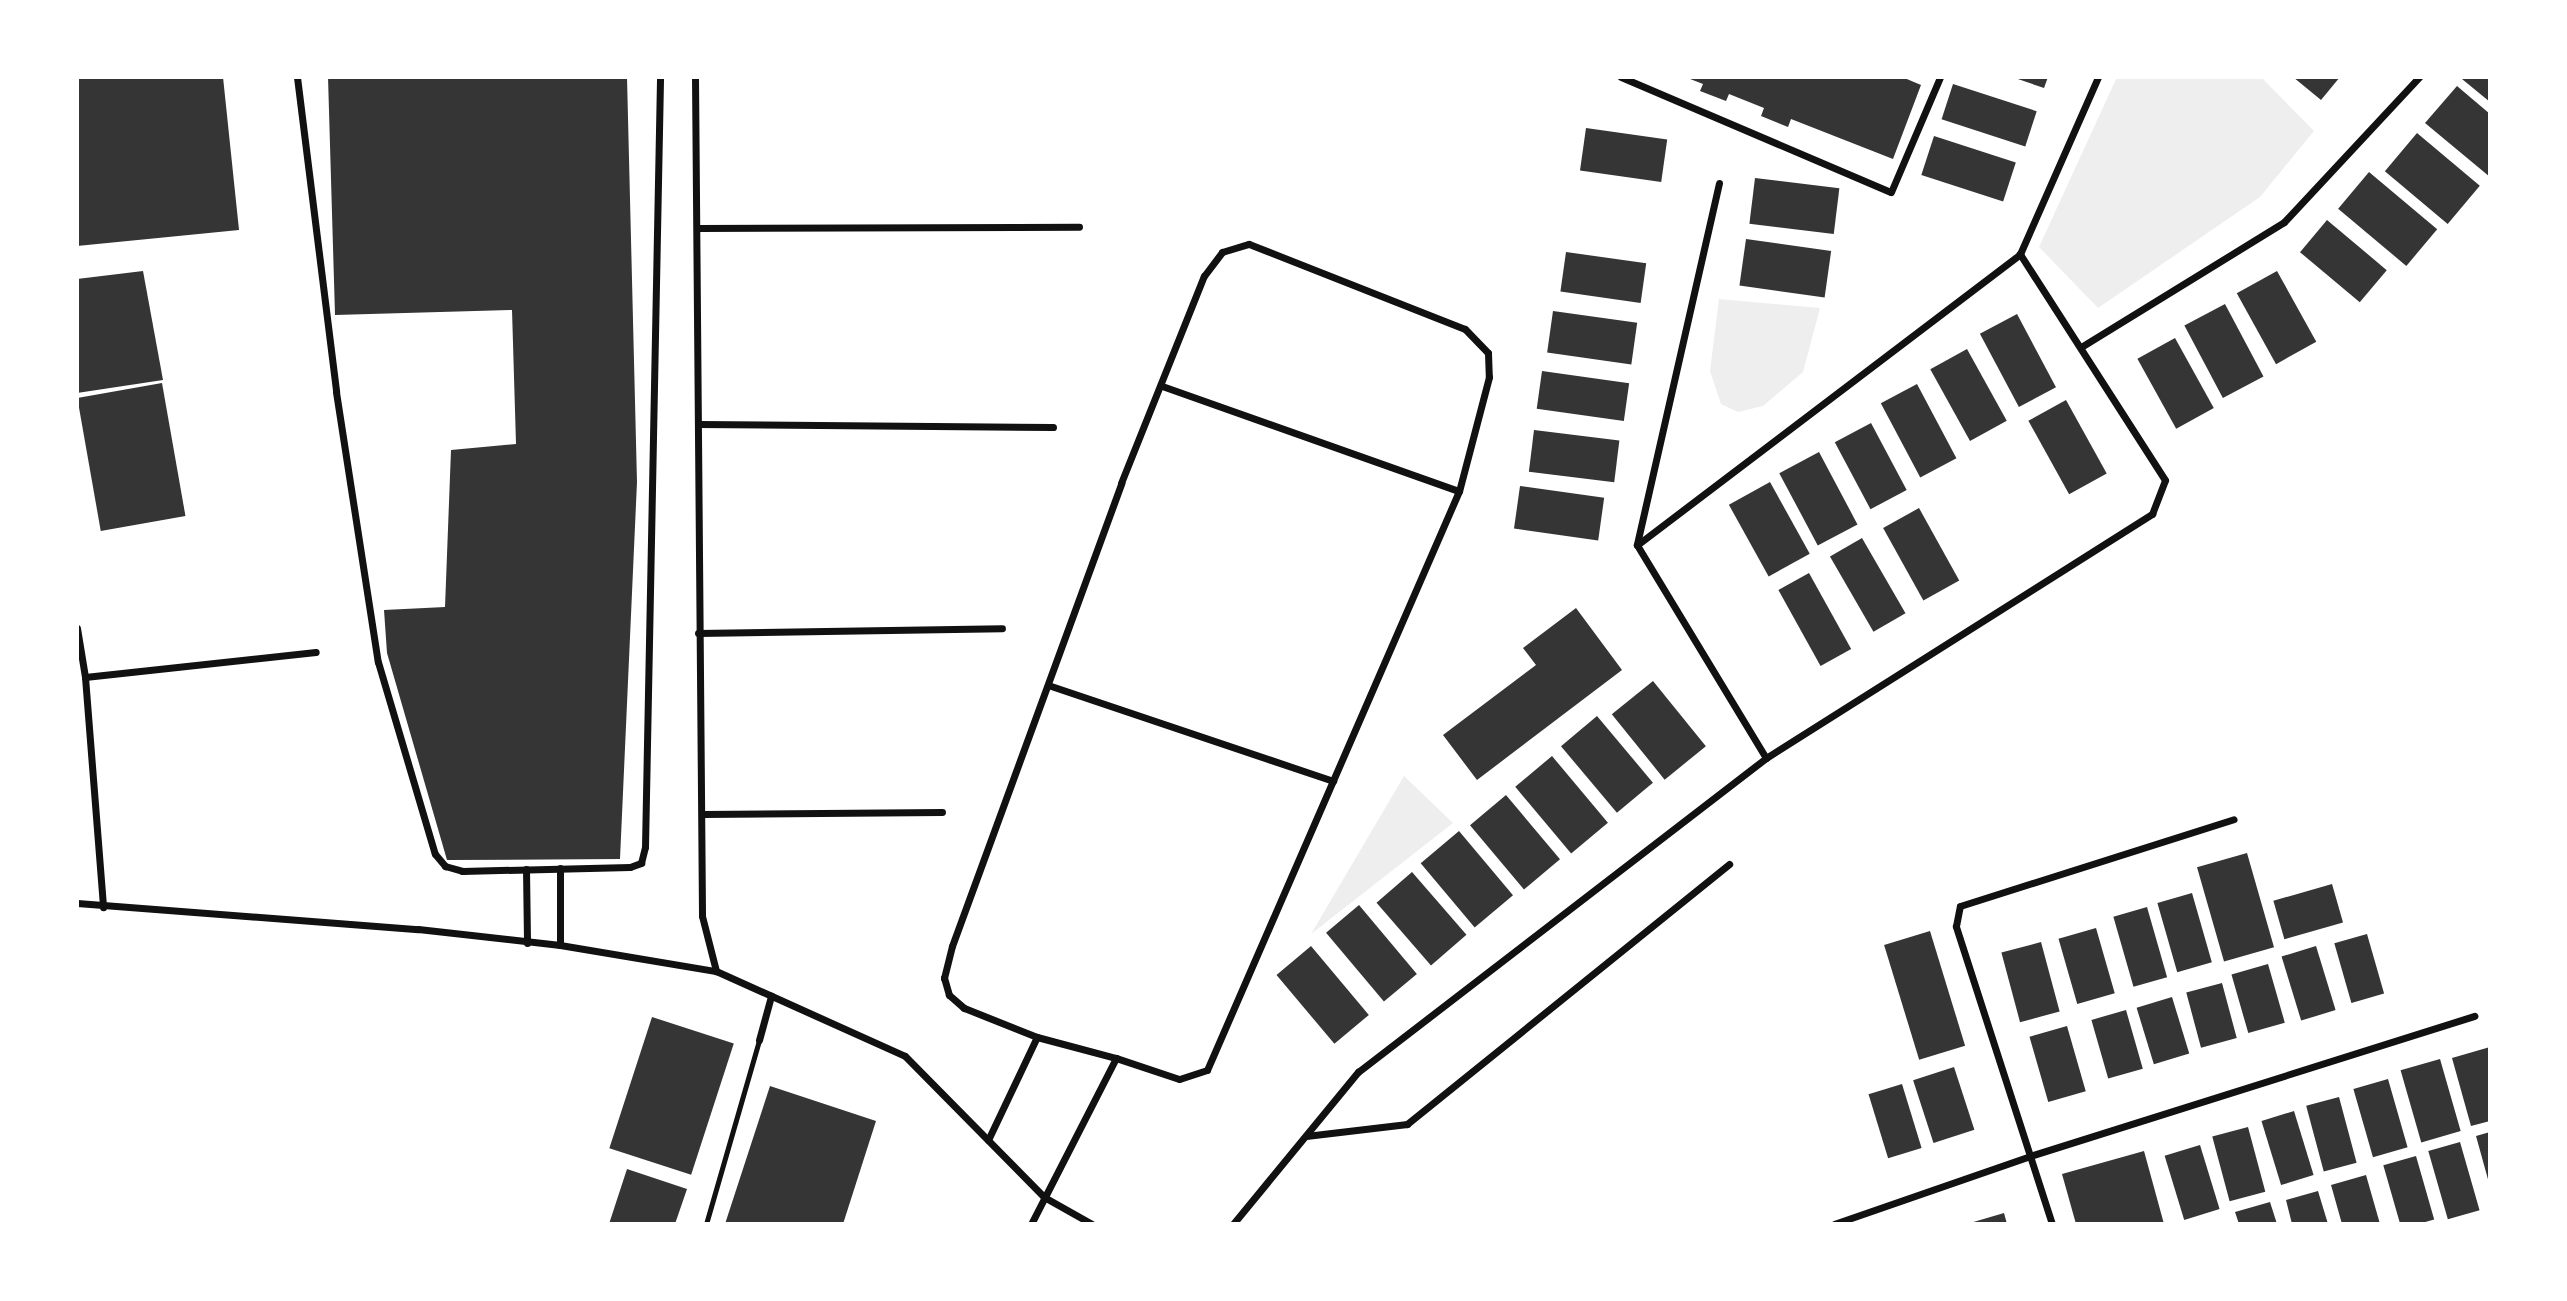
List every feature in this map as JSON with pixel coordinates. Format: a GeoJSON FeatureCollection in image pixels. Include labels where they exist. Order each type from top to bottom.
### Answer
{"type":"FeatureCollection","features":[{"type":"Feature","properties":{"kind":"street"},"geometry":{"type":"LineString","coordinates":[[297,77],[336,392],[382,674],[435,854],[445,866],[462,871],[630,867],[641,863],[645,847],[660,77]]}},
{"type":"Feature","properties":{"kind":"street"},"geometry":{"type":"LineString","coordinates":[[695,77],[702,916],[716,971]]}},
{"type":"Feature","properties":{"kind":"street"},"geometry":{"type":"LineString","coordinates":[[1621,77],[1891,192],[1940,77]]}},
{"type":"Feature","properties":{"kind":"street"},"geometry":{"type":"LineString","coordinates":[[1637,545],[2020,254],[2098,77]]}},
{"type":"Feature","properties":{"kind":"street"},"geometry":{"type":"LineString","coordinates":[[2081,347],[2284,222],[2418,77]]}},
{"type":"Feature","properties":{"kind":"street"},"geometry":{"type":"LineString","coordinates":[[1719,183],[1637,545],[1766,758]]}},
{"type":"Feature","properties":{"kind":"street"},"geometry":{"type":"LineString","coordinates":[[698,228],[1079,227]]}},
{"type":"Feature","properties":{"kind":"street"},"geometry":{"type":"LineString","coordinates":[[1249,244],[1465,329],[1488,353],[1489,377],[1459,491],[1207,1070],[1179,1079],[1116,1058],[1037,1037],[964,1008],[949,995],[944,978],[952,946],[1121,483],[1162,386],[1204,276],[1222,252],[1249,244]]}},
{"type":"Feature","properties":{"kind":"street"},"geometry":{"type":"LineString","coordinates":[[1233,1224],[1358,1072],[1766,758],[2152,514],[2165,480],[2020,254]]}},
{"type":"Feature","properties":{"kind":"street"},"geometry":{"type":"LineString","coordinates":[[1162,386],[1459,491]]}},
{"type":"Feature","properties":{"kind":"street"},"geometry":{"type":"LineString","coordinates":[[698,424],[1053,427]]}},
{"type":"Feature","properties":{"kind":"street"},"geometry":{"type":"LineString","coordinates":[[77,628],[85,677],[103,907]]}},
{"type":"Feature","properties":{"kind":"street"},"geometry":{"type":"LineString","coordinates":[[698,633],[1002,628]]}},
{"type":"Feature","properties":{"kind":"street"},"geometry":{"type":"LineString","coordinates":[[85,677],[316,652]]}},
{"type":"Feature","properties":{"kind":"street"},"geometry":{"type":"LineString","coordinates":[[1048,685],[1333,781]]}},
{"type":"Feature","properties":{"kind":"street"},"geometry":{"type":"LineString","coordinates":[[703,814],[942,812]]}},
{"type":"Feature","properties":{"kind":"street"},"geometry":{"type":"LineString","coordinates":[[2052,1224],[1956,926],[1960,905],[2234,819]]}},
{"type":"Feature","properties":{"kind":"street"},"geometry":{"type":"LineString","coordinates":[[1305,1136],[1407,1124],[1729,864]]}},
{"type":"Feature","properties":{"kind":"street"},"geometry":{"type":"LineString","coordinates":[[560,868],[560,945]]}},
{"type":"Feature","properties":{"kind":"street"},"geometry":{"type":"LineString","coordinates":[[526,869],[527,943]]}},
{"type":"Feature","properties":{"kind":"street"},"geometry":{"type":"LineString","coordinates":[[77,903],[418,929],[560,945],[716,971],[905,1056],[1044,1197],[1092,1224]]}},
{"type":"Feature","properties":{"kind":"street"},"geometry":{"type":"LineString","coordinates":[[759,1040],[771,996]]}},
{"type":"Feature","properties":{"kind":"street"},"geometry":{"type":"LineString","coordinates":[[1834,1224],[2029,1156],[2474,1016]]}},
{"type":"Feature","properties":{"kind":"street"},"geometry":{"type":"LineString","coordinates":[[988,1140],[1037,1037]]}},
{"type":"Feature","properties":{"kind":"street"},"geometry":{"type":"LineString","coordinates":[[1031,1224],[1116,1058]]}},
{"type":"Feature","properties":{"kind":"lane"},"geometry":{"type":"LineString","coordinates":[[706,1224],[759,1040]]}},
{"type":"Feature","properties":{"kind":"shaded area"},"geometry":{"type":"Polygon","coordinates":[[[2117,77],[2261,77],[2314,131],[2260,197],[2098,308],[2039,247],[2117,77]]]}},
{"type":"Feature","properties":{"kind":"shaded area"},"geometry":{"type":"Polygon","coordinates":[[[1719,299],[1820,308],[1803,372],[1763,406],[1738,412],[1721,404],[1710,371],[1719,299]]]}},
{"type":"Feature","properties":{"kind":"shaded area"},"geometry":{"type":"Polygon","coordinates":[[[1404,776],[1453,823],[1311,934],[1404,776]]]}},
{"type":"Feature","properties":{"kind":"building"},"geometry":{"type":"Polygon","coordinates":[[[77,77],[223,77],[239,230],[77,246],[77,77]]]}},
{"type":"Feature","properties":{"kind":"building"},"geometry":{"type":"Polygon","coordinates":[[[328,77],[627,77],[637,482],[620,859],[447,860],[387,653],[384,610],[445,607],[451,450],[516,444],[512,310],[335,315],[328,77]]]}},
{"type":"Feature","properties":{"kind":"building"},"geometry":{"type":"Polygon","coordinates":[[[1685,77],[1902,77],[1921,85],[1893,159],[1791,119],[1788,127],[1761,116],[1764,108],[1729,94],[1726,101],[1700,91],[1703,84],[1685,77]]]}},
{"type":"Feature","properties":{"kind":"building"},"geometry":{"type":"Polygon","coordinates":[[[2012,77],[2048,77],[2044,88],[2012,77]]]}},
{"type":"Feature","properties":{"kind":"building"},"geometry":{"type":"Polygon","coordinates":[[[2293,77],[2340,77],[2321,100],[2293,77]]]}},
{"type":"Feature","properties":{"kind":"building"},"geometry":{"type":"Polygon","coordinates":[[[2490,77],[2490,102],[2462,79],[2490,77]]]}},
{"type":"Feature","properties":{"kind":"building"},"geometry":{"type":"Polygon","coordinates":[[[1953,84],[2037,111],[2025,146],[1942,119],[1953,84]]]}},
{"type":"Feature","properties":{"kind":"building"},"geometry":{"type":"Polygon","coordinates":[[[2457,86],[2490,114],[2490,177],[2425,123],[2457,86]]]}},
{"type":"Feature","properties":{"kind":"building"},"geometry":{"type":"Polygon","coordinates":[[[1586,128],[1667,139],[1661,182],[1580,171],[1586,128]]]}},
{"type":"Feature","properties":{"kind":"building"},"geometry":{"type":"Polygon","coordinates":[[[2417,133],[2480,186],[2448,224],[2385,171],[2417,133]]]}},
{"type":"Feature","properties":{"kind":"building"},"geometry":{"type":"Polygon","coordinates":[[[1934,136],[2016,163],[2003,202],[1921,175],[1934,136]]]}},
{"type":"Feature","properties":{"kind":"building"},"geometry":{"type":"Polygon","coordinates":[[[2369,172],[2437,229],[2406,266],[2338,209],[2369,172]]]}},
{"type":"Feature","properties":{"kind":"building"},"geometry":{"type":"Polygon","coordinates":[[[1755,178],[1839,188],[1834,234],[1749,224],[1755,178]]]}},
{"type":"Feature","properties":{"kind":"building"},"geometry":{"type":"Polygon","coordinates":[[[2327,220],[2387,270],[2360,302],[2300,252],[2327,220]]]}},
{"type":"Feature","properties":{"kind":"building"},"geometry":{"type":"Polygon","coordinates":[[[1746,239],[1831,251],[1825,298],[1739,286],[1746,239]]]}},
{"type":"Feature","properties":{"kind":"building"},"geometry":{"type":"Polygon","coordinates":[[[1566,252],[1646,263],[1641,303],[1560,292],[1566,252]]]}},
{"type":"Feature","properties":{"kind":"building"},"geometry":{"type":"Polygon","coordinates":[[[143,271],[163,380],[77,393],[77,279],[143,271]]]}},
{"type":"Feature","properties":{"kind":"building"},"geometry":{"type":"Polygon","coordinates":[[[2277,271],[2316,342],[2276,364],[2237,293],[2277,271]]]}},
{"type":"Feature","properties":{"kind":"building"},"geometry":{"type":"Polygon","coordinates":[[[2225,304],[2263,376],[2223,398],[2184,326],[2225,304]]]}},
{"type":"Feature","properties":{"kind":"building"},"geometry":{"type":"Polygon","coordinates":[[[1553,311],[1637,323],[1631,364],[1547,353],[1553,311]]]}},
{"type":"Feature","properties":{"kind":"building"},"geometry":{"type":"Polygon","coordinates":[[[2017,314],[2056,387],[2019,407],[1980,334],[2017,314]]]}},
{"type":"Feature","properties":{"kind":"building"},"geometry":{"type":"Polygon","coordinates":[[[2175,338],[2214,408],[2176,429],[2137,359],[2175,338]]]}},
{"type":"Feature","properties":{"kind":"building"},"geometry":{"type":"Polygon","coordinates":[[[1967,349],[2007,421],[1970,441],[1930,369],[1967,349]]]}},
{"type":"Feature","properties":{"kind":"building"},"geometry":{"type":"Polygon","coordinates":[[[1542,371],[1629,383],[1624,421],[1537,409],[1542,371]]]}},
{"type":"Feature","properties":{"kind":"building"},"geometry":{"type":"Polygon","coordinates":[[[162,383],[185,516],[101,531],[77,398],[162,383]]]}},
{"type":"Feature","properties":{"kind":"building"},"geometry":{"type":"Polygon","coordinates":[[[1917,384],[1956,458],[1920,477],[1881,403],[1917,384]]]}},
{"type":"Feature","properties":{"kind":"building"},"geometry":{"type":"Polygon","coordinates":[[[2066,400],[2107,473],[2069,494],[2028,421],[2066,400]]]}},
{"type":"Feature","properties":{"kind":"building"},"geometry":{"type":"Polygon","coordinates":[[[1871,423],[1907,490],[1870,509],[1835,442],[1871,423]]]}},
{"type":"Feature","properties":{"kind":"building"},"geometry":{"type":"Polygon","coordinates":[[[1534,430],[1619,440],[1614,482],[1529,472],[1534,430]]]}},
{"type":"Feature","properties":{"kind":"building"},"geometry":{"type":"Polygon","coordinates":[[[1819,452],[1857,524],[1818,546],[1779,473],[1819,452]]]}},
{"type":"Feature","properties":{"kind":"building"},"geometry":{"type":"Polygon","coordinates":[[[1770,482],[1810,554],[1769,577],[1729,505],[1770,482]]]}},
{"type":"Feature","properties":{"kind":"building"},"geometry":{"type":"Polygon","coordinates":[[[1520,486],[1604,498],[1598,540],[1514,529],[1520,486]]]}},
{"type":"Feature","properties":{"kind":"building"},"geometry":{"type":"Polygon","coordinates":[[[1919,508],[1959,581],[1923,600],[1883,528],[1919,508]]]}},
{"type":"Feature","properties":{"kind":"building"},"geometry":{"type":"Polygon","coordinates":[[[1862,538],[1906,613],[1873,632],[1830,556],[1862,538]]]}},
{"type":"Feature","properties":{"kind":"building"},"geometry":{"type":"Polygon","coordinates":[[[1809,573],[1851,649],[1821,666],[1778,590],[1809,573]]]}},
{"type":"Feature","properties":{"kind":"building"},"geometry":{"type":"Polygon","coordinates":[[[1576,608],[1622,670],[1477,780],[1443,735],[1536,665],[1523,648],[1576,608]]]}},
{"type":"Feature","properties":{"kind":"building"},"geometry":{"type":"Polygon","coordinates":[[[1653,681],[1706,746],[1665,780],[1612,714],[1653,681]]]}},
{"type":"Feature","properties":{"kind":"building"},"geometry":{"type":"Polygon","coordinates":[[[1597,716],[1653,783],[1617,813],[1561,746],[1597,716]]]}},
{"type":"Feature","properties":{"kind":"building"},"geometry":{"type":"Polygon","coordinates":[[[1552,756],[1608,823],[1571,853],[1515,787],[1552,756]]]}},
{"type":"Feature","properties":{"kind":"building"},"geometry":{"type":"Polygon","coordinates":[[[1506,795],[1560,859],[1524,890],[1470,825],[1506,795]]]}},
{"type":"Feature","properties":{"kind":"building"},"geometry":{"type":"Polygon","coordinates":[[[1459,831],[1513,895],[1475,927],[1421,863],[1459,831]]]}},
{"type":"Feature","properties":{"kind":"building"},"geometry":{"type":"Polygon","coordinates":[[[2247,853],[2274,947],[2224,962],[2197,867],[2247,853]]]}},
{"type":"Feature","properties":{"kind":"building"},"geometry":{"type":"Polygon","coordinates":[[[1412,872],[1466,935],[1431,965],[1377,903],[1412,872]]]}},
{"type":"Feature","properties":{"kind":"building"},"geometry":{"type":"Polygon","coordinates":[[[2332,884],[2343,922],[2284,939],[2273,901],[2332,884]]]}},
{"type":"Feature","properties":{"kind":"building"},"geometry":{"type":"Polygon","coordinates":[[[2192,893],[2212,962],[2177,972],[2157,903],[2192,893]]]}},
{"type":"Feature","properties":{"kind":"building"},"geometry":{"type":"Polygon","coordinates":[[[1359,905],[1417,974],[1384,1002],[1326,933],[1359,905]]]}},
{"type":"Feature","properties":{"kind":"building"},"geometry":{"type":"Polygon","coordinates":[[[2147,907],[2167,977],[2133,987],[2113,917],[2147,907]]]}},
{"type":"Feature","properties":{"kind":"building"},"geometry":{"type":"Polygon","coordinates":[[[2096,928],[2115,993],[2077,1004],[2059,939],[2096,928]]]}},
{"type":"Feature","properties":{"kind":"building"},"geometry":{"type":"Polygon","coordinates":[[[1930,931],[1965,1046],[1919,1060],[1884,945],[1930,931]]]}},
{"type":"Feature","properties":{"kind":"building"},"geometry":{"type":"Polygon","coordinates":[[[2367,934],[2384,994],[2351,1003],[2334,943],[2367,934]]]}},
{"type":"Feature","properties":{"kind":"building"},"geometry":{"type":"Polygon","coordinates":[[[2041,942],[2060,1012],[2020,1022],[2001,953],[2041,942]]]}},
{"type":"Feature","properties":{"kind":"building"},"geometry":{"type":"Polygon","coordinates":[[[1311,946],[1369,1015],[1334,1044],[1277,975],[1311,946]]]}},
{"type":"Feature","properties":{"kind":"building"},"geometry":{"type":"Polygon","coordinates":[[[2316,946],[2336,1010],[2301,1021],[2282,957],[2316,946]]]}},
{"type":"Feature","properties":{"kind":"building"},"geometry":{"type":"Polygon","coordinates":[[[2268,964],[2285,1023],[2248,1033],[2231,974],[2268,964]]]}},
{"type":"Feature","properties":{"kind":"building"},"geometry":{"type":"Polygon","coordinates":[[[2222,983],[2237,1038],[2201,1048],[2186,993],[2222,983]]]}},
{"type":"Feature","properties":{"kind":"building"},"geometry":{"type":"Polygon","coordinates":[[[2172,997],[2189,1053],[2154,1064],[2137,1008],[2172,997]]]}},
{"type":"Feature","properties":{"kind":"building"},"geometry":{"type":"Polygon","coordinates":[[[2126,1010],[2143,1069],[2108,1079],[2091,1020],[2126,1010]]]}},
{"type":"Feature","properties":{"kind":"building"},"geometry":{"type":"Polygon","coordinates":[[[652,1017],[734,1044],[691,1175],[609,1148],[652,1017]]]}},
{"type":"Feature","properties":{"kind":"building"},"geometry":{"type":"Polygon","coordinates":[[[2067,1026],[2086,1091],[2048,1102],[2030,1037],[2067,1026]]]}},
{"type":"Feature","properties":{"kind":"building"},"geometry":{"type":"Polygon","coordinates":[[[2490,1047],[2490,1121],[2471,1126],[2452,1058],[2490,1047]]]}},
{"type":"Feature","properties":{"kind":"building"},"geometry":{"type":"Polygon","coordinates":[[[2440,1059],[2461,1131],[2421,1142],[2401,1070],[2440,1059]]]}},
{"type":"Feature","properties":{"kind":"building"},"geometry":{"type":"Polygon","coordinates":[[[1954,1067],[1974,1130],[1933,1143],[1913,1080],[1954,1067]]]}},
{"type":"Feature","properties":{"kind":"building"},"geometry":{"type":"Polygon","coordinates":[[[2388,1079],[2408,1147],[2373,1157],[2353,1089],[2388,1079]]]}},
{"type":"Feature","properties":{"kind":"building"},"geometry":{"type":"Polygon","coordinates":[[[1902,1084],[1922,1148],[1888,1158],[1869,1094],[1902,1084]]]}},
{"type":"Feature","properties":{"kind":"building"},"geometry":{"type":"Polygon","coordinates":[[[770,1086],[876,1121],[843,1224],[725,1224],[770,1086]]]}},
{"type":"Feature","properties":{"kind":"building"},"geometry":{"type":"Polygon","coordinates":[[[2339,1097],[2357,1163],[2324,1171],[2306,1106],[2339,1097]]]}},
{"type":"Feature","properties":{"kind":"building"},"geometry":{"type":"Polygon","coordinates":[[[2294,1111],[2314,1175],[2281,1185],[2261,1121],[2294,1111]]]}},
{"type":"Feature","properties":{"kind":"building"},"geometry":{"type":"Polygon","coordinates":[[[2248,1127],[2265,1192],[2230,1201],[2212,1137],[2248,1127]]]}},
{"type":"Feature","properties":{"kind":"building"},"geometry":{"type":"Polygon","coordinates":[[[2490,1132],[2490,1183],[2489,1183],[2476,1136],[2490,1132]]]}},
{"type":"Feature","properties":{"kind":"building"},"geometry":{"type":"Polygon","coordinates":[[[2460,1142],[2480,1210],[2448,1219],[2428,1151],[2460,1142]]]}},
{"type":"Feature","properties":{"kind":"building"},"geometry":{"type":"Polygon","coordinates":[[[2200,1145],[2220,1209],[2184,1220],[2165,1156],[2200,1145]]]}},
{"type":"Feature","properties":{"kind":"building"},"geometry":{"type":"Polygon","coordinates":[[[2144,1151],[2164,1224],[2076,1224],[2062,1174],[2144,1151]]]}},
{"type":"Feature","properties":{"kind":"building"},"geometry":{"type":"Polygon","coordinates":[[[2416,1156],[2434,1219],[2418,1224],[2400,1224],[2383,1165],[2416,1156]]]}},
{"type":"Feature","properties":{"kind":"building"},"geometry":{"type":"Polygon","coordinates":[[[627,1169],[687,1189],[675,1224],[609,1224],[627,1169]]]}},
{"type":"Feature","properties":{"kind":"building"},"geometry":{"type":"Polygon","coordinates":[[[2366,1175],[2380,1224],[2342,1224],[2331,1185],[2366,1175]]]}},
{"type":"Feature","properties":{"kind":"building"},"geometry":{"type":"Polygon","coordinates":[[[2318,1191],[2328,1224],[2292,1224],[2286,1200],[2318,1191]]]}},
{"type":"Feature","properties":{"kind":"building"},"geometry":{"type":"Polygon","coordinates":[[[2270,1202],[2277,1224],[2239,1224],[2235,1212],[2270,1202]]]}},
{"type":"Feature","properties":{"kind":"building"},"geometry":{"type":"Polygon","coordinates":[[[2004,1213],[2007,1224],[1970,1224],[1970,1223],[2004,1213]]]}}]}
